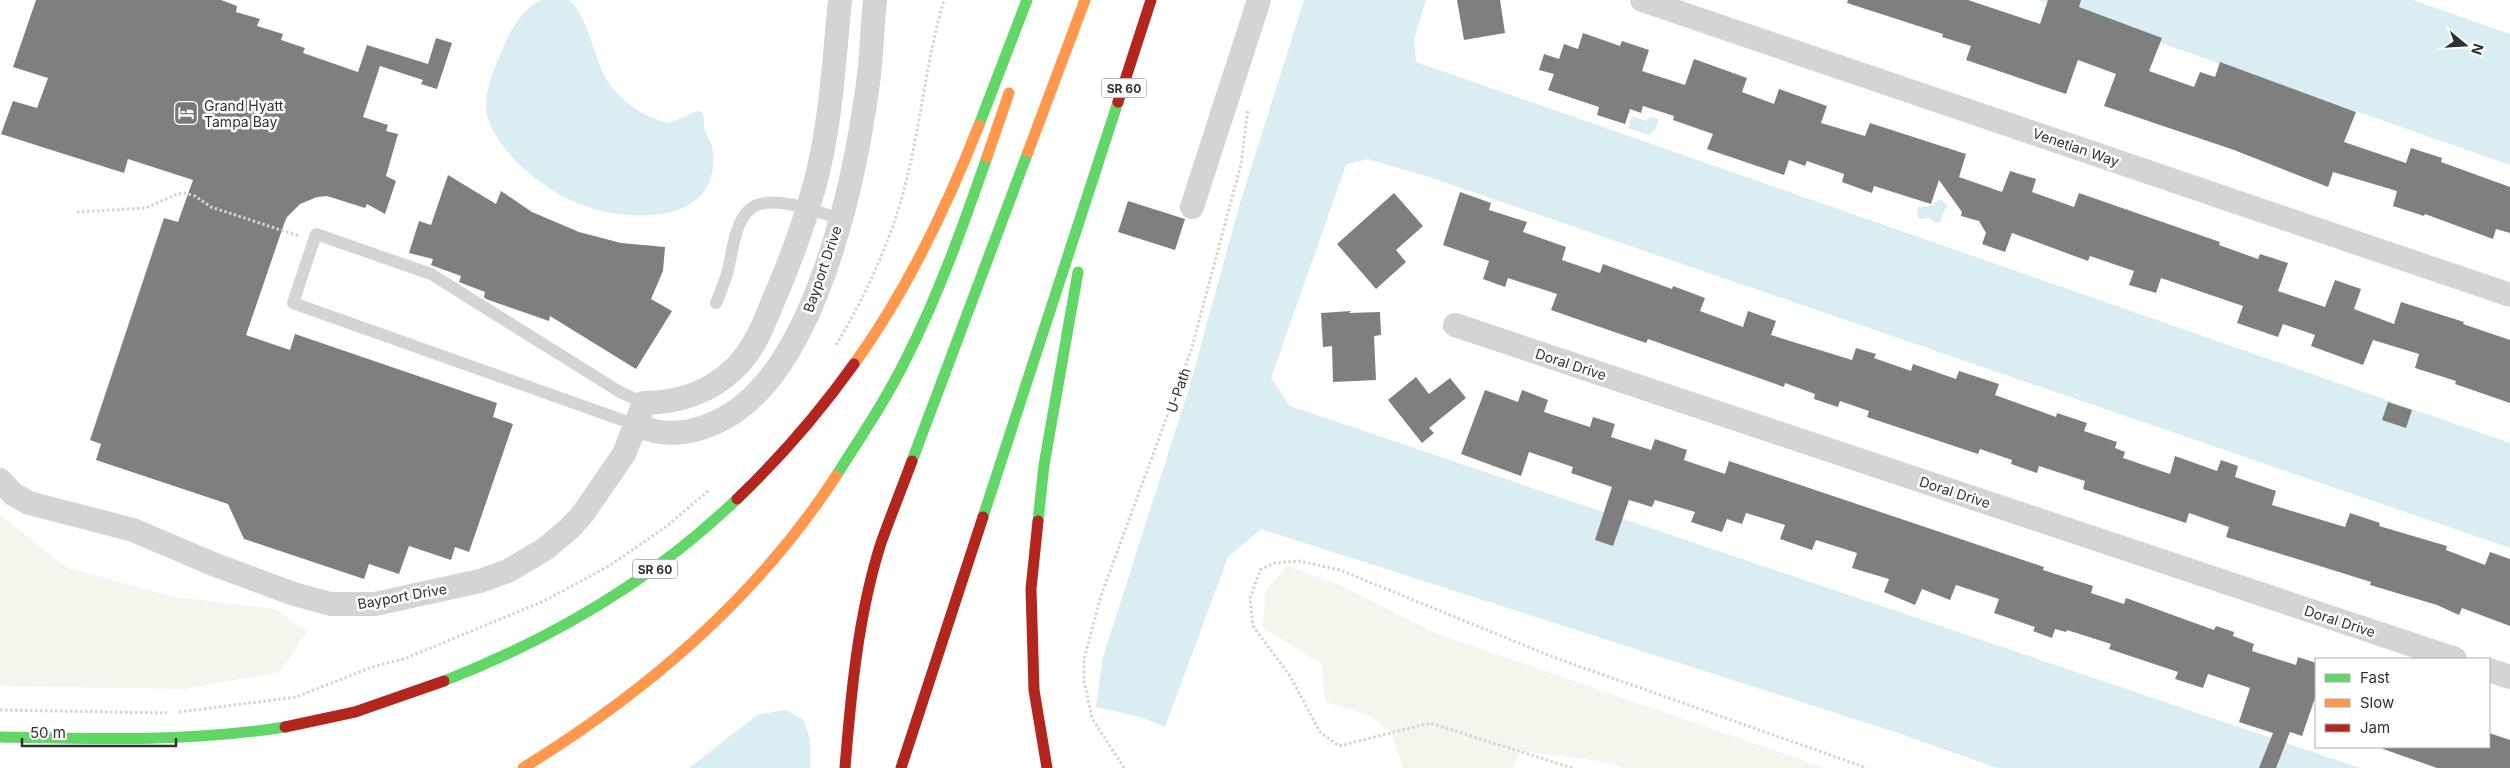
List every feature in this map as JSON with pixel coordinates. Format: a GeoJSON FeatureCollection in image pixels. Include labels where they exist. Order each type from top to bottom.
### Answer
{"type":"FeatureCollection","features":[{"type":"Feature","properties":{"kind":"highway","name":"SR 60"},"geometry":{"type":"LineString","coordinates":[[0,737],[167,739],[240,733],[314,722],[388,702],[461,677],[523,651],[588,616],[638,582],[688,546],[730,509],[766,472],[838,390],[868,345],[918,262],[945,207],[1027,0]]}},
{"type":"Feature","properties":{"kind":"highway"},"geometry":{"type":"LineString","coordinates":[[845,768],[850,700],[862,621],[881,544],[1085,0]]}},
{"type":"Feature","properties":{"kind":"highway","name":"SR 60"},"geometry":{"type":"LineString","coordinates":[[901,768],[1096,175],[1151,0]]}},
{"type":"Feature","properties":{"kind":"highway"},"geometry":{"type":"LineString","coordinates":[[522,768],[590,727],[631,697],[692,646],[735,604],[827,489],[905,360],[949,260],[1012,84]]}},
{"type":"Feature","properties":{"kind":"highway"},"geometry":{"type":"LineString","coordinates":[[1047,768],[1034,690],[1032,589],[1044,465],[1096,175]]}},
{"type":"Feature","properties":{"kind":"street"},"geometry":{"type":"LineString","coordinates":[[644,403],[672,402],[688,397],[716,383],[738,366],[748,353],[764,323],[795,250],[815,183],[827,119],[840,0]]}},
{"type":"Feature","properties":{"kind":"street","name":"Bayport Drive"},"geometry":{"type":"LineString","coordinates":[[636,425],[662,433],[683,432],[705,428],[733,414],[760,391],[778,369],[796,340],[818,286],[840,218],[863,118],[874,0]]}},
{"type":"Feature","properties":{"kind":"street"},"geometry":{"type":"LineString","coordinates":[[1192,207],[1260,0]]}},
{"type":"Feature","properties":{"kind":"street","name":"Venetian Way"},"geometry":{"type":"LineString","coordinates":[[1642,0],[2510,295]]}},
{"type":"Feature","properties":{"kind":"street","name":"Doral Drive"},"geometry":{"type":"LineString","coordinates":[[1456,325],[2452,658]]}},
{"type":"Feature","properties":{"kind":"street","name":"Bayport Drive"},"geometry":{"type":"LineString","coordinates":[[0,480],[13,494],[29,503],[138,532],[220,567],[294,594],[331,604],[366,605],[480,581],[508,571],[533,557],[557,540],[582,515],[624,454],[644,403]]}},
{"type":"Feature","properties":{"kind":"street"},"geometry":{"type":"LineString","coordinates":[[2490,670],[2510,678]]}},
{"type":"Feature","properties":{"kind":"lane"},"geometry":{"type":"LineString","coordinates":[[716,303],[726,274],[738,227],[745,214],[760,204],[777,203],[808,208],[840,218]]}},
{"type":"Feature","properties":{"kind":"lane"},"geometry":{"type":"LineString","coordinates":[[636,425],[293,303],[316,234],[431,274],[620,392],[644,403]]}},
{"type":"Feature","properties":{"kind":"path","name":"U-Path"},"geometry":{"type":"LineString","coordinates":[[1124,768],[1092,718],[1084,681],[1084,659],[1101,596],[1191,351],[1241,164],[1247,131],[1248,100]]}},
{"type":"Feature","properties":{"kind":"path"},"geometry":{"type":"LineString","coordinates":[[77,212],[146,208],[159,200],[184,193],[195,196],[218,210],[314,241]]}},
{"type":"Feature","properties":{"kind":"path"},"geometry":{"type":"LineString","coordinates":[[1572,768],[1430,723],[1340,746],[1320,732],[1290,676],[1253,626],[1250,598],[1260,570],[1274,563],[1299,561],[1340,570],[1553,657],[1867,768]]}},
{"type":"Feature","properties":{"kind":"shaded area"},"geometry":{"type":"Polygon","coordinates":[[[541,0],[568,0],[574,4],[584,22],[603,73],[615,91],[630,105],[649,116],[669,123],[697,111],[702,112],[705,130],[713,151],[711,176],[702,194],[686,206],[666,213],[620,214],[597,210],[577,203],[551,189],[523,168],[500,142],[492,128],[486,109],[491,78],[512,29],[532,5],[541,0]]]}},
{"type":"Feature","properties":{"kind":"shaded area"},"geometry":{"type":"Polygon","coordinates":[[[1304,0],[1426,0],[1414,39],[1416,62],[2510,443],[2510,548],[1423,175],[1367,159],[1346,165],[1271,378],[1290,406],[2360,768],[1997,768],[1895,732],[1261,529],[1228,557],[1165,727],[1140,717],[1096,707],[1103,657],[1190,385],[1240,203],[1304,0]]]}},
{"type":"Feature","properties":{"kind":"shaded area"},"geometry":{"type":"Polygon","coordinates":[[[2038,0],[2413,0],[2510,34],[2510,165],[2038,0]]]}},
{"type":"Feature","properties":{"kind":"shaded area"},"geometry":{"type":"Polygon","coordinates":[[[1632,116],[1646,121],[1650,117],[1659,119],[1656,128],[1649,135],[1628,128],[1632,116]]]}},
{"type":"Feature","properties":{"kind":"shaded area"},"geometry":{"type":"Polygon","coordinates":[[[1938,200],[1942,200],[1947,205],[1940,222],[1936,223],[1929,218],[1921,219],[1917,217],[1918,207],[1931,206],[1938,200]]]}},
{"type":"Feature","properties":{"kind":"shaded area"},"geometry":{"type":"Polygon","coordinates":[[[0,515],[65,567],[174,597],[275,609],[307,632],[280,672],[186,689],[0,686],[0,515]]]}},
{"type":"Feature","properties":{"kind":"shaded area"},"geometry":{"type":"Polygon","coordinates":[[[1287,566],[1337,584],[1438,634],[1825,768],[1623,768],[1601,761],[1520,751],[1513,768],[1403,768],[1391,732],[1369,715],[1325,702],[1322,664],[1263,628],[1265,591],[1287,566]]]}},
{"type":"Feature","properties":{"kind":"shaded area"},"geometry":{"type":"Polygon","coordinates":[[[785,710],[803,719],[810,739],[810,768],[689,768],[757,715],[785,710]]]}},
{"type":"Feature","properties":{"kind":"building"},"geometry":{"type":"Polygon","coordinates":[[[36,0],[221,0],[237,6],[236,12],[260,19],[257,26],[283,34],[281,40],[305,48],[303,53],[358,72],[367,45],[428,64],[436,38],[452,43],[437,89],[421,84],[423,80],[380,66],[363,117],[388,125],[386,131],[398,134],[386,176],[396,181],[385,214],[367,204],[365,208],[327,196],[317,197],[300,204],[287,217],[284,224],[246,335],[290,350],[295,334],[497,403],[493,417],[513,424],[469,552],[455,547],[451,560],[409,546],[399,574],[369,564],[364,579],[244,539],[228,504],[96,460],[101,444],[90,440],[164,218],[178,222],[193,180],[128,159],[124,173],[1,134],[13,101],[37,108],[48,78],[13,67],[36,0]]]}},
{"type":"Feature","properties":{"kind":"building"},"geometry":{"type":"Polygon","coordinates":[[[1457,0],[1500,0],[1505,33],[1464,40],[1457,0]]]}},
{"type":"Feature","properties":{"kind":"building"},"geometry":{"type":"Polygon","coordinates":[[[1848,0],[1968,0],[2040,24],[2048,0],[2081,0],[2079,7],[2162,38],[2149,71],[2194,87],[2200,72],[2215,77],[2220,62],[2356,112],[2344,142],[2406,163],[2411,148],[2442,158],[2441,162],[2510,187],[2510,233],[2496,229],[2493,239],[2425,214],[2424,216],[2393,206],[2397,191],[2333,172],[2328,187],[2234,150],[2104,106],[2116,74],[2078,60],[2066,94],[1966,60],[1971,46],[1942,37],[1943,34],[1847,3],[1848,0]]]}},
{"type":"Feature","properties":{"kind":"building"},"geometry":{"type":"Polygon","coordinates":[[[1583,33],[1620,46],[1622,41],[1649,50],[1642,71],[1685,85],[1694,59],[1747,78],[1742,92],[1774,104],[1779,89],[1827,106],[1821,123],[1865,136],[1870,123],[1966,154],[1959,177],[2002,192],[2010,171],[2036,179],[2032,192],[2074,207],[2079,193],[2220,242],[2219,245],[2258,259],[2260,254],[2288,263],[2278,291],[2325,307],[2335,280],[2361,289],[2354,309],[2394,324],[2401,302],[2464,322],[2463,324],[2510,340],[2510,403],[2455,384],[2456,381],[2415,368],[2419,354],[2373,340],[2363,365],[2311,346],[2315,335],[2283,324],[2278,337],[2237,323],[2243,306],[2161,278],[2156,293],[2129,285],[2134,271],[2090,256],[2088,261],[2012,233],[2005,252],[1982,244],[1986,233],[1979,221],[1961,216],[1962,212],[1939,180],[1931,204],[1874,186],[1872,193],[1842,182],[1844,174],[1807,161],[1805,166],[1789,160],[1784,175],[1707,149],[1713,134],[1673,120],[1674,116],[1643,106],[1641,113],[1630,109],[1625,124],[1597,115],[1599,107],[1548,90],[1554,74],[1539,70],[1544,54],[1559,59],[1564,44],[1578,49],[1583,33]]]}},
{"type":"Feature","properties":{"kind":"building"},"geometry":{"type":"Polygon","coordinates":[[[448,175],[496,204],[501,191],[532,212],[579,232],[621,243],[665,247],[663,271],[651,299],[672,311],[636,369],[550,316],[549,321],[486,299],[484,297],[485,292],[459,282],[461,276],[431,265],[433,259],[409,253],[419,221],[431,225],[448,175]]]}},
{"type":"Feature","properties":{"kind":"building"},"geometry":{"type":"Polygon","coordinates":[[[1460,192],[1491,203],[1489,210],[1527,222],[1523,232],[1566,247],[1562,260],[1600,273],[1603,264],[1672,289],[1673,286],[1705,298],[1700,311],[1743,327],[1748,311],[1776,321],[1771,335],[1852,360],[1856,348],[1876,354],[1874,358],[1911,371],[1913,364],[1956,379],[1959,371],[1999,384],[1995,395],[2056,417],[2057,413],[2087,423],[2084,431],[2117,442],[2115,448],[2125,452],[2123,458],[2170,474],[2175,456],[2217,471],[2221,460],[2238,466],[2235,477],[2276,491],[2272,505],[2345,527],[2350,513],[2380,523],[2379,526],[2447,546],[2446,550],[2485,565],[2490,552],[2510,559],[2510,626],[2462,608],[2459,615],[2437,605],[2370,585],[2371,582],[2226,537],[2229,527],[2189,513],[2186,523],[2083,489],[2085,481],[2039,466],[2037,473],[2011,464],[2012,460],[1980,449],[1978,454],[1867,417],[1869,411],[1840,401],[1838,407],[1814,399],[1815,394],[1785,383],[1784,387],[1648,339],[1646,343],[1551,310],[1557,294],[1508,278],[1505,287],[1483,279],[1489,261],[1443,245],[1460,192]]]}},
{"type":"Feature","properties":{"kind":"building"},"geometry":{"type":"Polygon","coordinates":[[[1394,193],[1423,226],[1396,250],[1406,262],[1376,289],[1337,244],[1394,193]]]}},
{"type":"Feature","properties":{"kind":"building"},"geometry":{"type":"Polygon","coordinates":[[[1128,201],[1185,219],[1175,250],[1118,232],[1128,201]]]}},
{"type":"Feature","properties":{"kind":"building"},"geometry":{"type":"Polygon","coordinates":[[[1351,311],[1349,313],[1380,312],[1381,335],[1374,336],[1376,380],[1333,382],[1332,346],[1323,347],[1321,313],[1351,311]]]}},
{"type":"Feature","properties":{"kind":"building"},"geometry":{"type":"Polygon","coordinates":[[[1416,377],[1429,394],[1450,378],[1466,398],[1429,428],[1434,433],[1422,443],[1388,400],[1416,377]]]}},
{"type":"Feature","properties":{"kind":"building"},"geometry":{"type":"Polygon","coordinates":[[[1485,390],[1518,402],[1522,390],[1548,400],[1544,412],[1590,427],[1593,417],[1615,424],[1611,437],[1651,450],[1655,439],[1687,450],[1684,460],[1725,474],[1729,461],[2044,567],[2043,570],[2093,586],[2091,593],[2124,604],[2126,598],[2214,630],[2216,626],[2234,632],[2233,636],[2254,644],[2252,651],[2296,665],[2298,657],[2315,663],[2315,698],[2302,736],[2290,732],[2276,768],[2259,768],[2273,733],[2239,722],[2250,688],[2208,674],[2203,688],[2175,679],[2178,672],[2109,649],[2111,644],[2067,630],[2066,632],[2055,629],[2052,638],[2033,631],[2035,627],[1994,613],[1999,599],[1956,585],[1950,600],[1922,589],[1915,605],[1884,592],[1889,579],[1852,568],[1857,553],[1816,540],[1812,550],[1780,539],[1785,525],[1746,513],[1742,524],[1727,519],[1722,532],[1691,522],[1695,512],[1655,500],[1652,507],[1629,500],[1613,546],[1595,540],[1612,487],[1571,473],[1573,467],[1529,452],[1521,476],[1461,454],[1485,390]]]}},
{"type":"Feature","properties":{"kind":"building"},"geometry":{"type":"Polygon","coordinates":[[[2388,402],[2412,410],[2406,428],[2382,420],[2388,402]]]}},
{"type":"Feature","properties":{"kind":"building"},"geometry":{"type":"Polygon","coordinates":[[[2490,733],[2510,740],[2510,768],[2437,768],[2383,749],[2490,748],[2490,733]]]}},
{"type":"Feature","properties":{"kind":"traffic: fast"},"geometry":{"type":"LineString","coordinates":[[979,125],[1027,0]]}},
{"type":"Feature","properties":{"kind":"traffic: fast"},"geometry":{"type":"LineString","coordinates":[[983,517],[1118,102]]}},
{"type":"Feature","properties":{"kind":"traffic: fast"},"geometry":{"type":"LineString","coordinates":[[912,461],[1028,152]]}},
{"type":"Feature","properties":{"kind":"traffic: fast"},"geometry":{"type":"LineString","coordinates":[[836,476],[890,389],[918,334],[950,260],[987,157]]}},
{"type":"Feature","properties":{"kind":"traffic: fast"},"geometry":{"type":"LineString","coordinates":[[1038,521],[1044,465],[1078,272]]}},
{"type":"Feature","properties":{"kind":"traffic: fast"},"geometry":{"type":"LineString","coordinates":[[444,681],[524,646],[600,605],[671,556],[705,529],[737,499]]}},
{"type":"Feature","properties":{"kind":"traffic: fast"},"geometry":{"type":"LineString","coordinates":[[0,737],[107,739],[178,737],[249,732],[285,727]]}},
{"type":"Feature","properties":{"kind":"traffic: slow"},"geometry":{"type":"LineString","coordinates":[[1028,152],[1085,0]]}},
{"type":"Feature","properties":{"kind":"traffic: slow"},"geometry":{"type":"LineString","coordinates":[[987,157],[1009,93]]}},
{"type":"Feature","properties":{"kind":"traffic: slow"},"geometry":{"type":"LineString","coordinates":[[854,364],[891,308],[924,249],[953,188],[979,125]]}},
{"type":"Feature","properties":{"kind":"traffic: slow"},"geometry":{"type":"LineString","coordinates":[[523,768],[613,708],[696,640],[771,563],[805,521],[836,476]]}},
{"type":"Feature","properties":{"kind":"traffic: jam"},"geometry":{"type":"LineString","coordinates":[[1118,102],[1151,0]]}},
{"type":"Feature","properties":{"kind":"traffic: jam"},"geometry":{"type":"LineString","coordinates":[[737,499],[799,434],[854,364]]}},
{"type":"Feature","properties":{"kind":"traffic: jam"},"geometry":{"type":"LineString","coordinates":[[845,768],[857,654],[873,570],[881,543],[912,461]]}},
{"type":"Feature","properties":{"kind":"traffic: jam"},"geometry":{"type":"LineString","coordinates":[[901,768],[983,517]]}},
{"type":"Feature","properties":{"kind":"traffic: jam"},"geometry":{"type":"LineString","coordinates":[[1038,521],[1031,589],[1034,690],[1047,768]]}},
{"type":"Feature","properties":{"kind":"traffic: jam"},"geometry":{"type":"LineString","coordinates":[[285,727],[355,712],[444,681]]}},
{"type":"Feature","properties":{"kind":"place","name":"Grand Hyatt Tampa Bay"},"geometry":{"type":"Point","coordinates":[186,113]}}]}
